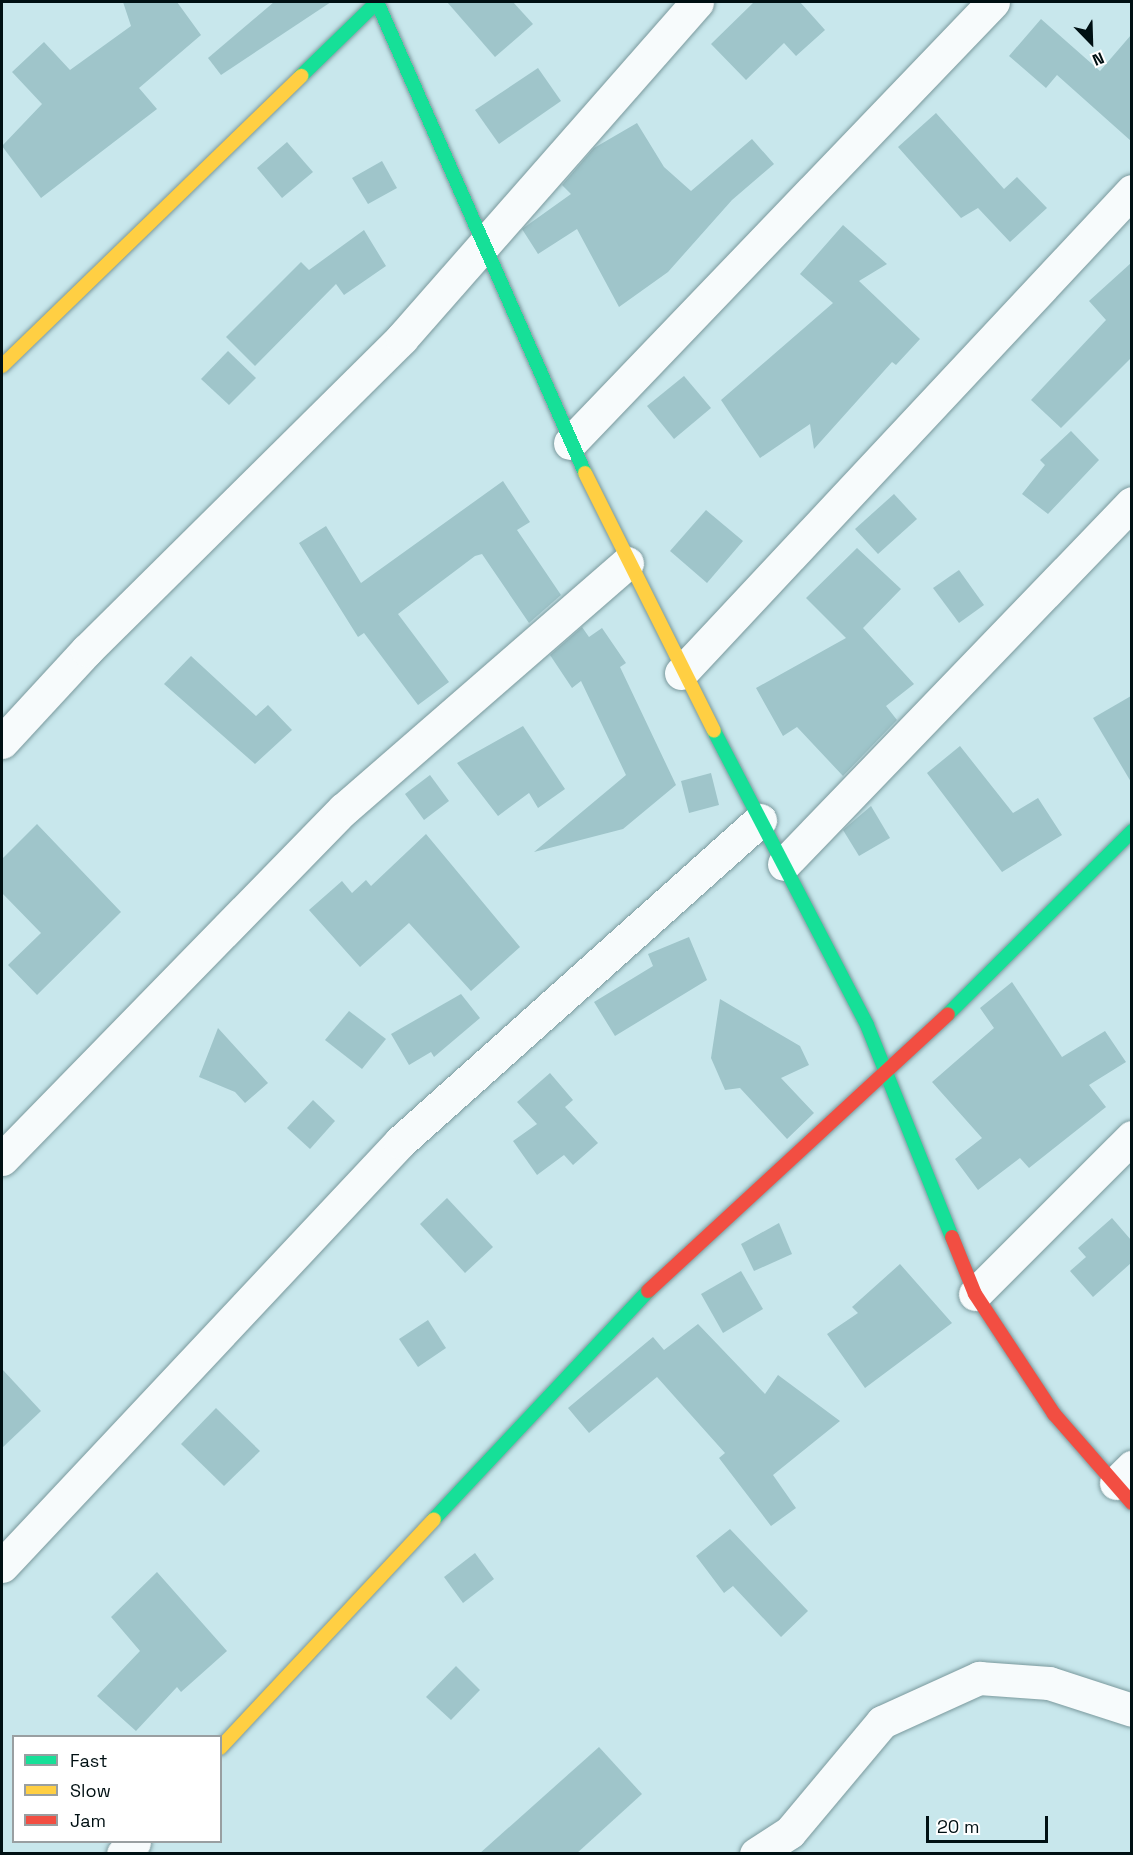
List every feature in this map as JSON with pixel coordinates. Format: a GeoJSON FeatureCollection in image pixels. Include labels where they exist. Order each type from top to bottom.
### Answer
{"type":"FeatureCollection","features":[{"type":"Feature","properties":{"kind":"street"},"geometry":{"type":"LineString","coordinates":[[2,366],[377,2],[482,248],[627,563],[681,673],[784,864],[867,1025],[975,1294],[1054,1414],[1126,1484]]}},
{"type":"Feature","properties":{"kind":"street"},"geometry":{"type":"LineString","coordinates":[[2,742],[87,650],[402,338],[697,2]]}},
{"type":"Feature","properties":{"kind":"street"},"geometry":{"type":"LineString","coordinates":[[570,443],[993,2]]}},
{"type":"Feature","properties":{"kind":"street"},"geometry":{"type":"LineString","coordinates":[[681,673],[1131,191]]}},
{"type":"Feature","properties":{"kind":"street"},"geometry":{"type":"LineString","coordinates":[[784,864],[1131,503]]}},
{"type":"Feature","properties":{"kind":"street"},"geometry":{"type":"LineString","coordinates":[[2,1159],[344,809],[627,563]]}},
{"type":"Feature","properties":{"kind":"street"},"geometry":{"type":"LineString","coordinates":[[2,1566],[400,1142],[760,820]]}},
{"type":"Feature","properties":{"kind":"street"},"geometry":{"type":"LineString","coordinates":[[222,1746],[652,1287],[886,1075],[1131,831]]}},
{"type":"Feature","properties":{"kind":"street"},"geometry":{"type":"LineString","coordinates":[[975,1294],[1131,1137]]}},
{"type":"Feature","properties":{"kind":"street"},"geometry":{"type":"LineString","coordinates":[[756,1854],[790,1832],[882,1722],[979,1678],[1039,1681],[1131,1710]]}},
{"type":"Feature","properties":{"kind":"building"},"geometry":{"type":"Polygon","coordinates":[[[123,2],[177,2],[201,35],[139,88],[157,109],[41,198],[2,146],[42,104],[12,72],[44,42],[70,70],[131,26],[123,2]]]}},
{"type":"Feature","properties":{"kind":"building"},"geometry":{"type":"Polygon","coordinates":[[[274,2],[331,2],[221,75],[208,58],[274,2]]]}},
{"type":"Feature","properties":{"kind":"building"},"geometry":{"type":"Polygon","coordinates":[[[447,2],[513,2],[533,24],[495,57],[447,2]]]}},
{"type":"Feature","properties":{"kind":"building"},"geometry":{"type":"Polygon","coordinates":[[[754,2],[800,2],[825,30],[796,56],[784,43],[746,80],[711,44],[754,2]]]}},
{"type":"Feature","properties":{"kind":"building"},"geometry":{"type":"Polygon","coordinates":[[[1041,19],[1100,71],[1131,35],[1131,141],[1057,75],[1046,88],[1009,56],[1041,19]]]}},
{"type":"Feature","properties":{"kind":"building"},"geometry":{"type":"Polygon","coordinates":[[[538,68],[561,101],[499,144],[475,110],[538,68]]]}},
{"type":"Feature","properties":{"kind":"building"},"geometry":{"type":"Polygon","coordinates":[[[936,113],[1004,189],[1017,177],[1047,208],[1010,242],[978,208],[961,218],[898,147],[936,113]]]}},
{"type":"Feature","properties":{"kind":"building"},"geometry":{"type":"Polygon","coordinates":[[[637,123],[664,167],[691,191],[752,139],[774,164],[732,200],[668,272],[619,307],[577,229],[538,254],[522,229],[571,194],[562,185],[594,148],[637,123]]]}},
{"type":"Feature","properties":{"kind":"building"},"geometry":{"type":"Polygon","coordinates":[[[287,142],[313,172],[282,198],[257,168],[287,142]]]}},
{"type":"Feature","properties":{"kind":"building"},"geometry":{"type":"Polygon","coordinates":[[[382,161],[397,188],[368,204],[352,178],[382,161]]]}},
{"type":"Feature","properties":{"kind":"building"},"geometry":{"type":"Polygon","coordinates":[[[843,225],[887,264],[859,281],[920,339],[896,365],[892,362],[814,449],[810,424],[760,458],[721,400],[833,303],[800,274],[843,225]]]}},
{"type":"Feature","properties":{"kind":"building"},"geometry":{"type":"Polygon","coordinates":[[[364,230],[386,266],[344,295],[336,284],[255,366],[226,337],[301,262],[309,270],[364,230]]]}},
{"type":"Feature","properties":{"kind":"building"},"geometry":{"type":"Polygon","coordinates":[[[1131,263],[1131,358],[1061,428],[1031,400],[1106,320],[1089,301],[1131,263]]]}},
{"type":"Feature","properties":{"kind":"building"},"geometry":{"type":"Polygon","coordinates":[[[228,351],[256,378],[229,405],[201,379],[228,351]]]}},
{"type":"Feature","properties":{"kind":"building"},"geometry":{"type":"Polygon","coordinates":[[[684,376],[711,408],[674,439],[647,406],[684,376]]]}},
{"type":"Feature","properties":{"kind":"building"},"geometry":{"type":"Polygon","coordinates":[[[1071,431],[1099,460],[1048,514],[1022,494],[1045,465],[1040,460],[1071,431]]]}},
{"type":"Feature","properties":{"kind":"building"},"geometry":{"type":"Polygon","coordinates":[[[503,481],[530,522],[517,530],[561,595],[529,623],[482,554],[475,556],[398,614],[449,682],[418,705],[364,633],[358,637],[299,543],[326,526],[361,583],[503,481]]]}},
{"type":"Feature","properties":{"kind":"building"},"geometry":{"type":"Polygon","coordinates":[[[894,494],[917,519],[878,554],[855,529],[894,494]]]}},
{"type":"Feature","properties":{"kind":"building"},"geometry":{"type":"Polygon","coordinates":[[[706,510],[743,541],[707,583],[670,551],[706,510]]]}},
{"type":"Feature","properties":{"kind":"building"},"geometry":{"type":"Polygon","coordinates":[[[857,548],[901,589],[863,628],[914,684],[886,706],[897,720],[843,776],[797,727],[783,736],[756,688],[846,638],[806,598],[857,548]]]}},
{"type":"Feature","properties":{"kind":"building"},"geometry":{"type":"Polygon","coordinates":[[[959,570],[984,605],[959,623],[933,588],[959,570]]]}},
{"type":"Feature","properties":{"kind":"building"},"geometry":{"type":"Polygon","coordinates":[[[582,627],[589,637],[602,628],[626,663],[620,667],[676,785],[623,829],[534,852],[626,775],[581,681],[572,688],[550,655],[582,627]]]}},
{"type":"Feature","properties":{"kind":"building"},"geometry":{"type":"Polygon","coordinates":[[[191,656],[256,716],[268,705],[292,730],[255,764],[164,684],[191,656]]]}},
{"type":"Feature","properties":{"kind":"building"},"geometry":{"type":"Polygon","coordinates":[[[1131,696],[1131,782],[1093,718],[1131,696]]]}},
{"type":"Feature","properties":{"kind":"building"},"geometry":{"type":"Polygon","coordinates":[[[523,726],[565,789],[538,808],[529,793],[498,816],[457,763],[523,726]]]}},
{"type":"Feature","properties":{"kind":"building"},"geometry":{"type":"Polygon","coordinates":[[[960,746],[1013,813],[1038,798],[1062,835],[1002,872],[927,773],[960,746]]]}},
{"type":"Feature","properties":{"kind":"building"},"geometry":{"type":"Polygon","coordinates":[[[711,773],[719,805],[689,813],[681,781],[711,773]]]}},
{"type":"Feature","properties":{"kind":"building"},"geometry":{"type":"Polygon","coordinates":[[[430,775],[449,801],[424,820],[405,794],[430,775]]]}},
{"type":"Feature","properties":{"kind":"building"},"geometry":{"type":"Polygon","coordinates":[[[871,806],[890,838],[859,856],[843,830],[871,806]]]}},
{"type":"Feature","properties":{"kind":"building"},"geometry":{"type":"Polygon","coordinates":[[[37,824],[121,912],[37,995],[8,965],[41,933],[2,893],[2,859],[37,824]]]}},
{"type":"Feature","properties":{"kind":"building"},"geometry":{"type":"Polygon","coordinates":[[[426,834],[520,947],[471,991],[409,923],[360,967],[309,910],[342,881],[352,893],[366,880],[371,886],[426,834]]]}},
{"type":"Feature","properties":{"kind":"building"},"geometry":{"type":"Polygon","coordinates":[[[689,937],[707,980],[615,1036],[594,1002],[653,966],[648,954],[689,937]]]}},
{"type":"Feature","properties":{"kind":"building"},"geometry":{"type":"Polygon","coordinates":[[[1012,982],[1062,1057],[1105,1031],[1126,1062],[1089,1085],[1106,1107],[1029,1168],[1020,1158],[978,1190],[955,1159],[982,1138],[932,1082],[994,1028],[980,1008],[1012,982]]]}},
{"type":"Feature","properties":{"kind":"building"},"geometry":{"type":"Polygon","coordinates":[[[461,994],[480,1018],[434,1057],[431,1052],[409,1065],[391,1034],[461,994]]]}},
{"type":"Feature","properties":{"kind":"building"},"geometry":{"type":"Polygon","coordinates":[[[720,999],[800,1046],[809,1065],[781,1078],[814,1113],[787,1139],[740,1088],[725,1090],[711,1058],[720,999]]]}},
{"type":"Feature","properties":{"kind":"building"},"geometry":{"type":"Polygon","coordinates":[[[349,1011],[386,1039],[362,1069],[325,1040],[349,1011]]]}},
{"type":"Feature","properties":{"kind":"building"},"geometry":{"type":"Polygon","coordinates":[[[218,1028],[268,1083],[245,1103],[235,1092],[199,1077],[218,1028]]]}},
{"type":"Feature","properties":{"kind":"building"},"geometry":{"type":"Polygon","coordinates":[[[550,1073],[573,1100],[565,1107],[598,1143],[573,1165],[564,1155],[537,1175],[513,1141],[537,1124],[517,1102],[550,1073]]]}},
{"type":"Feature","properties":{"kind":"building"},"geometry":{"type":"Polygon","coordinates":[[[313,1100],[335,1121],[310,1149],[287,1128],[313,1100]]]}},
{"type":"Feature","properties":{"kind":"building"},"geometry":{"type":"Polygon","coordinates":[[[447,1198],[493,1247],[465,1273],[420,1224],[447,1198]]]}},
{"type":"Feature","properties":{"kind":"building"},"geometry":{"type":"Polygon","coordinates":[[[1112,1218],[1131,1240],[1131,1263],[1093,1297],[1070,1271],[1086,1257],[1078,1248],[1112,1218]]]}},
{"type":"Feature","properties":{"kind":"building"},"geometry":{"type":"Polygon","coordinates":[[[779,1223],[792,1254],[754,1271],[741,1244],[779,1223]]]}},
{"type":"Feature","properties":{"kind":"building"},"geometry":{"type":"Polygon","coordinates":[[[900,1264],[952,1323],[865,1388],[827,1334],[858,1313],[852,1307],[900,1264]]]}},
{"type":"Feature","properties":{"kind":"building"},"geometry":{"type":"Polygon","coordinates":[[[741,1271],[763,1309],[723,1333],[701,1294],[741,1271]]]}},
{"type":"Feature","properties":{"kind":"building"},"geometry":{"type":"Polygon","coordinates":[[[428,1320],[446,1348],[418,1367],[399,1339],[428,1320]]]}},
{"type":"Feature","properties":{"kind":"building"},"geometry":{"type":"Polygon","coordinates":[[[698,1324],[765,1394],[778,1375],[840,1421],[773,1475],[796,1508],[771,1526],[719,1458],[725,1453],[657,1377],[589,1433],[568,1408],[653,1337],[664,1350],[698,1324]]]}},
{"type":"Feature","properties":{"kind":"building"},"geometry":{"type":"Polygon","coordinates":[[[2,1369],[41,1411],[2,1448],[2,1369]]]}},
{"type":"Feature","properties":{"kind":"building"},"geometry":{"type":"Polygon","coordinates":[[[216,1408],[260,1451],[224,1486],[181,1444],[216,1408]]]}},
{"type":"Feature","properties":{"kind":"building"},"geometry":{"type":"Polygon","coordinates":[[[730,1529],[808,1611],[781,1637],[733,1586],[724,1593],[696,1556],[730,1529]]]}},
{"type":"Feature","properties":{"kind":"building"},"geometry":{"type":"Polygon","coordinates":[[[475,1553],[494,1579],[463,1603],[444,1577],[475,1553]]]}},
{"type":"Feature","properties":{"kind":"building"},"geometry":{"type":"Polygon","coordinates":[[[157,1572],[227,1651],[181,1692],[177,1687],[136,1731],[97,1696],[140,1651],[111,1617],[157,1572]]]}},
{"type":"Feature","properties":{"kind":"building"},"geometry":{"type":"Polygon","coordinates":[[[456,1666],[480,1690],[451,1720],[426,1697],[456,1666]]]}},
{"type":"Feature","properties":{"kind":"building"},"geometry":{"type":"Polygon","coordinates":[[[599,1747],[642,1794],[576,1854],[479,1854],[599,1747]]]}},
{"type":"Feature","properties":{"kind":"traffic: fast"},"geometry":{"type":"LineString","coordinates":[[301,76],[377,2],[585,473]]}},
{"type":"Feature","properties":{"kind":"traffic: fast"},"geometry":{"type":"LineString","coordinates":[[714,731],[867,1025],[952,1237]]}},
{"type":"Feature","properties":{"kind":"traffic: fast"},"geometry":{"type":"LineString","coordinates":[[948,1014],[1132,831]]}},
{"type":"Feature","properties":{"kind":"traffic: fast"},"geometry":{"type":"LineString","coordinates":[[434,1519],[648,1291]]}},
{"type":"Feature","properties":{"kind":"traffic: slow"},"geometry":{"type":"LineString","coordinates":[[2,366],[301,76]]}},
{"type":"Feature","properties":{"kind":"traffic: slow"},"geometry":{"type":"LineString","coordinates":[[585,473],[714,731]]}},
{"type":"Feature","properties":{"kind":"traffic: slow"},"geometry":{"type":"LineString","coordinates":[[222,1746],[434,1519]]}},
{"type":"Feature","properties":{"kind":"traffic: jam"},"geometry":{"type":"LineString","coordinates":[[648,1291],[948,1014]]}},
{"type":"Feature","properties":{"kind":"traffic: jam"},"geometry":{"type":"LineString","coordinates":[[952,1237],[975,1294],[1054,1414],[1132,1503]]}}]}
